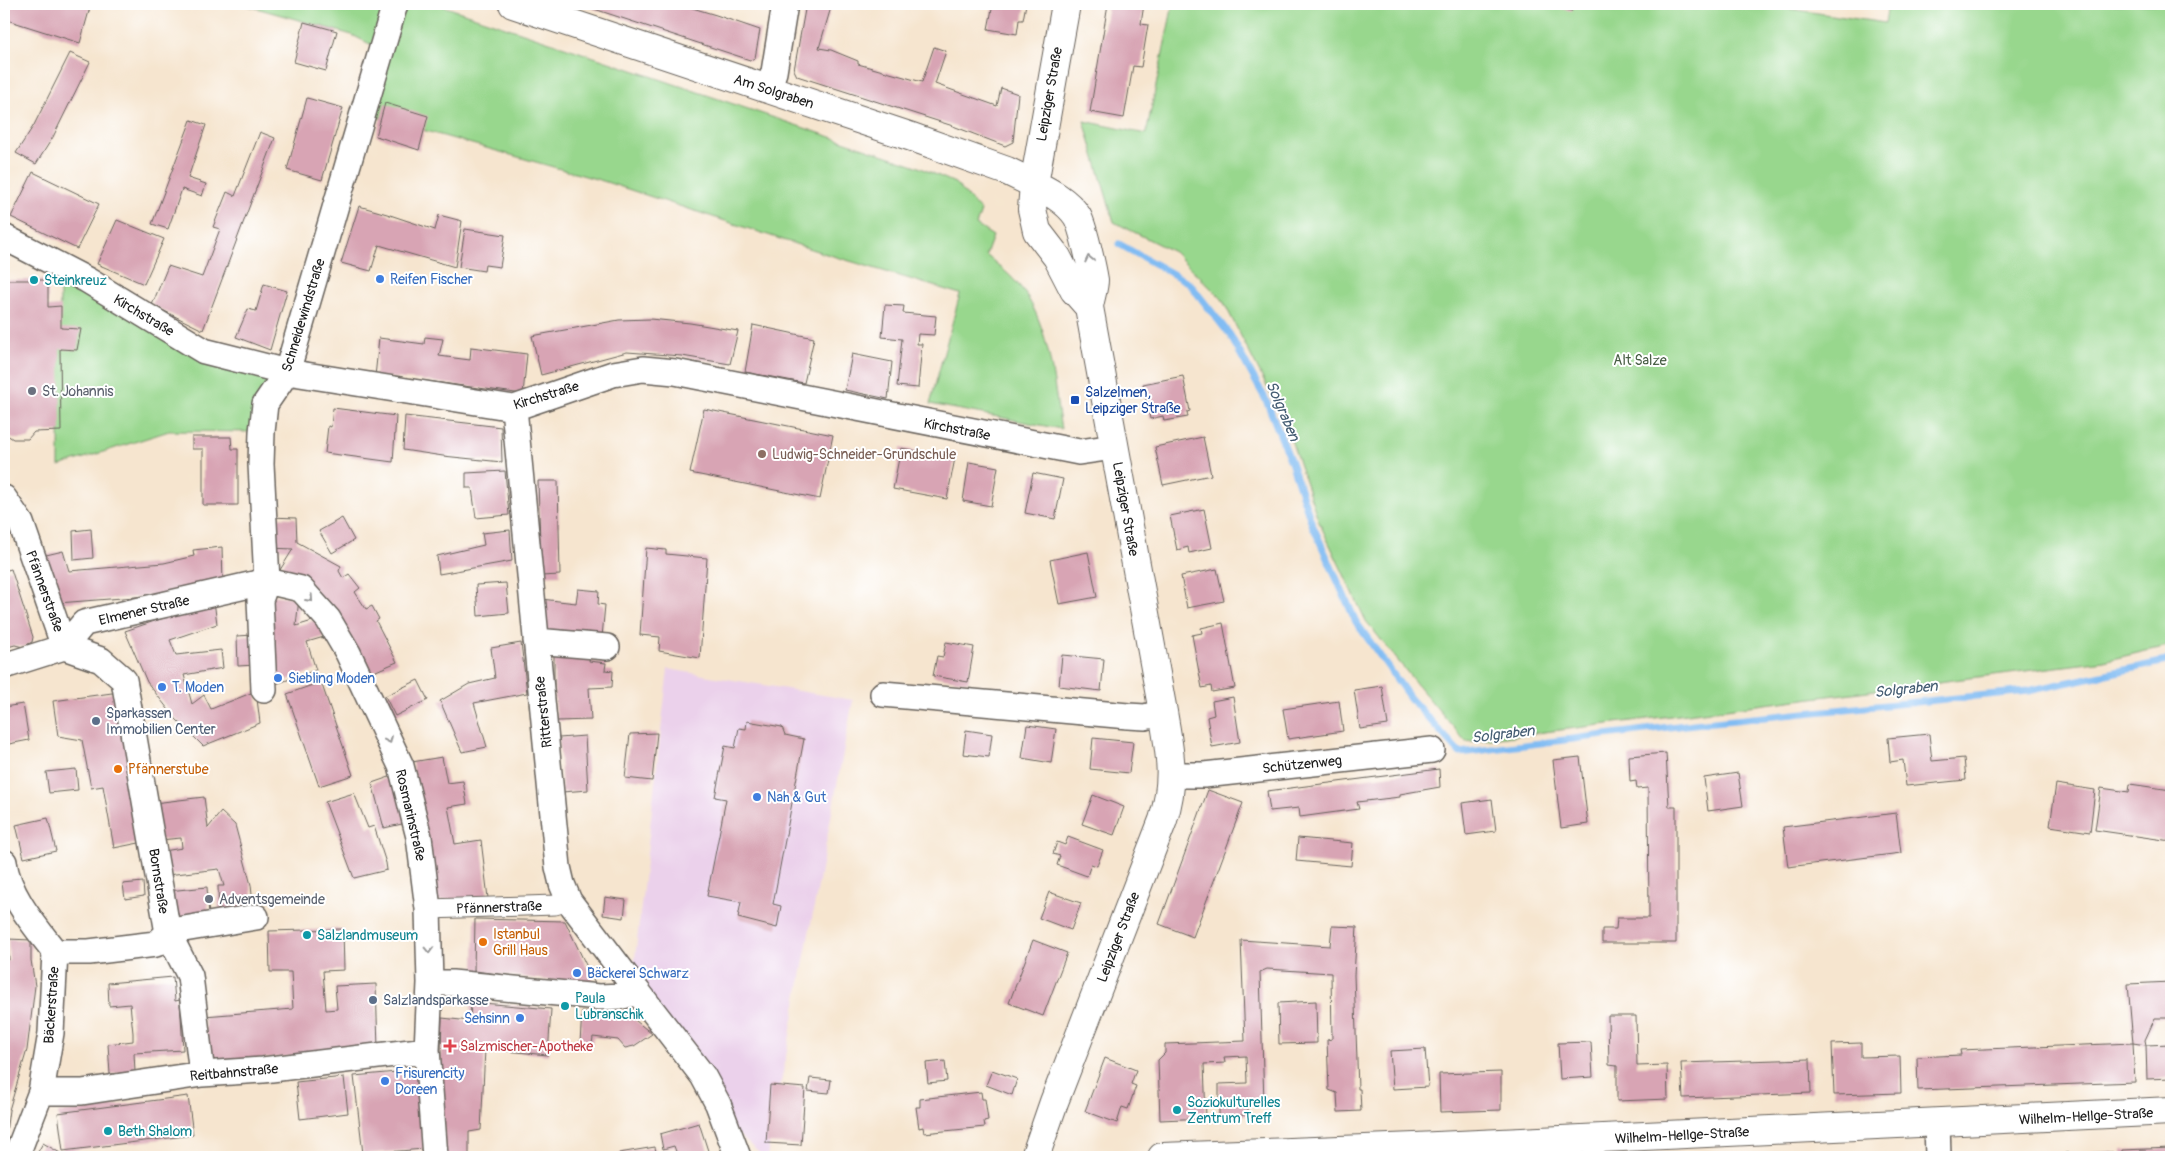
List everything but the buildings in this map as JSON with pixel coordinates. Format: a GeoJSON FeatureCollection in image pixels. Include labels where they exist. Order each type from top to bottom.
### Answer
{"type":"FeatureCollection","features":[{"type":"Feature","properties":{"kind":"main road","name":"Am Solgraben"},"geometry":{"type":"LineString","coordinates":[[513,4],[912,137],[1007,171],[1034,184]]}},
{"type":"Feature","properties":{"kind":"main road","name":"Leipziger Straße"},"geometry":{"type":"LineString","coordinates":[[1066,4],[1034,184],[1032,209],[1037,231],[1057,257],[1074,290],[1089,306]]}},
{"type":"Feature","properties":{"kind":"main road","name":"Leipziger Straße"},"geometry":{"type":"LineString","coordinates":[[1034,184],[1064,202],[1078,218],[1094,281],[1089,306],[1163,712],[1172,775],[1170,798],[1163,820],[1054,1102],[1036,1157]]}},
{"type":"Feature","properties":{"kind":"main road","name":"Wilhelm-Hellge-Straße"},"geometry":{"type":"LineString","coordinates":[[1162,1157],[2171,1112]]}},
{"type":"Feature","properties":{"kind":"street","name":"Schneidewindstraße"},"geometry":{"type":"LineString","coordinates":[[264,690],[260,600],[267,581],[261,464],[265,404],[287,372],[395,4]]}},
{"type":"Feature","properties":{"kind":"street"},"geometry":{"type":"LineString","coordinates":[[768,89],[774,72],[785,4]]}},
{"type":"Feature","properties":{"kind":"street","name":"Kirchstraße"},"geometry":{"type":"LineString","coordinates":[[4,237],[87,280],[204,351],[287,372],[514,408],[613,374],[643,369],[675,372],[1079,452],[1114,448]]}},
{"type":"Feature","properties":{"kind":"street","name":"Ritterstraße"},"geometry":{"type":"LineString","coordinates":[[514,408],[558,867],[569,901],[638,992]]}},
{"type":"Feature","properties":{"kind":"street","name":"Pfännerstraße"},"geometry":{"type":"LineString","coordinates":[[4,498],[21,523],[64,647],[101,660],[124,680],[125,684]]}},
{"type":"Feature","properties":{"kind":"street","name":"Elmener Straße"},"geometry":{"type":"LineString","coordinates":[[64,647],[84,623],[267,581]]}},
{"type":"Feature","properties":{"kind":"street","name":"Rosmarinstraße"},"geometry":{"type":"LineString","coordinates":[[267,581],[301,589],[328,619],[348,653],[401,766],[419,837],[428,909],[430,984],[427,1050],[435,1157]]}},
{"type":"Feature","properties":{"kind":"street"},"geometry":{"type":"LineString","coordinates":[[536,640],[607,647]]}},
{"type":"Feature","properties":{"kind":"street"},"geometry":{"type":"LineString","coordinates":[[4,666],[64,647]]}},
{"type":"Feature","properties":{"kind":"street","name":"Bornstraße"},"geometry":{"type":"LineString","coordinates":[[125,684],[168,932],[190,976],[202,1074]]}},
{"type":"Feature","properties":{"kind":"street"},"geometry":{"type":"LineString","coordinates":[[883,694],[1128,716],[1145,717],[1163,712]]}},
{"type":"Feature","properties":{"kind":"street","name":"Schützenweg"},"geometry":{"type":"LineString","coordinates":[[1172,775],[1204,775],[1432,750]]}},
{"type":"Feature","properties":{"kind":"street","name":"Bäckerstraße"},"geometry":{"type":"LineString","coordinates":[[4,866],[12,890],[37,929],[55,952],[51,1033],[41,1092],[16,1157]]}},
{"type":"Feature","properties":{"kind":"street","name":"Pfännerstraße"},"geometry":{"type":"LineString","coordinates":[[428,909],[555,905],[569,901]]}},
{"type":"Feature","properties":{"kind":"street"},"geometry":{"type":"LineString","coordinates":[[55,952],[89,952],[156,944],[168,932],[256,917]]}},
{"type":"Feature","properties":{"kind":"street"},"geometry":{"type":"LineString","coordinates":[[430,984],[452,983],[599,997],[623,996],[638,992],[703,1076],[718,1104],[738,1157]]}},
{"type":"Feature","properties":{"kind":"street","name":"Reitbahnstraße"},"geometry":{"type":"LineString","coordinates":[[41,1092],[82,1092],[202,1074],[263,1070],[427,1050]]}},
{"type":"Feature","properties":{"kind":"street"},"geometry":{"type":"LineString","coordinates":[[1936,1122],[1938,1157]]}},
{"type":"Feature","properties":{"kind":"shaded area"},"geometry":{"type":"Polygon","coordinates":[[[668,669],[853,700],[767,1157],[764,1157],[734,1131],[633,976],[668,669]]]}},
{"type":"Feature","properties":{"kind":"green space"},"geometry":{"type":"Polygon","coordinates":[[[242,4],[437,4],[914,165],[955,183],[981,211],[976,225],[993,236],[986,255],[1022,289],[1039,321],[1053,375],[1061,429],[930,404],[960,294],[823,253],[603,181],[373,116],[388,53],[352,35],[242,4]]]}},
{"type":"Feature","properties":{"kind":"green space","name":"Alt Salze"},"geometry":{"type":"Polygon","coordinates":[[[1173,4],[1756,4],[1885,23],[1888,4],[2171,4],[2171,645],[2104,661],[1466,742],[1366,621],[1319,522],[1285,422],[1222,299],[1174,252],[1114,222],[1084,121],[1146,134],[1173,4]]]}},
{"type":"Feature","properties":{"kind":"green space"},"geometry":{"type":"Polygon","coordinates":[[[60,282],[108,299],[272,379],[258,432],[169,431],[59,466],[60,282]]]}},
{"type":"Feature","properties":{"kind":"waterway","name":"Solgraben"},"geometry":{"type":"LineString","coordinates":[[1119,244],[1189,283],[1230,335],[1266,400],[1291,462],[1312,524],[1356,622],[1410,698],[1460,753],[1694,724],[2028,691],[2171,660]]}},
{"type":"Feature","properties":{"kind":"place","name":"Reifen Fischer"},"geometry":{"type":"Point","coordinates":[380,279]}},
{"type":"Feature","properties":{"kind":"place","name":"Steinkreuz"},"geometry":{"type":"Point","coordinates":[34,280]}},
{"type":"Feature","properties":{"kind":"place","name":"St. Johannis"},"geometry":{"type":"Point","coordinates":[32,391]}},
{"type":"Feature","properties":{"kind":"place","name":"Salzelmen, Leipziger Straße"},"geometry":{"type":"Point","coordinates":[1075,400]}},
{"type":"Feature","properties":{"kind":"place","name":"Ludwig-Schneider-Grundschule"},"geometry":{"type":"Point","coordinates":[762,454]}},
{"type":"Feature","properties":{"kind":"place","name":"Siebling Moden"},"geometry":{"type":"Point","coordinates":[278,678]}},
{"type":"Feature","properties":{"kind":"place","name":"T. Moden"},"geometry":{"type":"Point","coordinates":[162,687]}},
{"type":"Feature","properties":{"kind":"place","name":"Sparkassen Immobilien Center"},"geometry":{"type":"Point","coordinates":[96,721]}},
{"type":"Feature","properties":{"kind":"place","name":"Pfännerstube"},"geometry":{"type":"Point","coordinates":[118,769]}},
{"type":"Feature","properties":{"kind":"place","name":"Nah & Gut"},"geometry":{"type":"Point","coordinates":[757,797]}},
{"type":"Feature","properties":{"kind":"place","name":"Adventsgemeinde"},"geometry":{"type":"Point","coordinates":[209,899]}},
{"type":"Feature","properties":{"kind":"place","name":"Salzlandmuseum"},"geometry":{"type":"Point","coordinates":[307,935]}},
{"type":"Feature","properties":{"kind":"place","name":"Istanbul Grill Haus"},"geometry":{"type":"Point","coordinates":[483,942]}},
{"type":"Feature","properties":{"kind":"place","name":"Bäckerei Schwarz"},"geometry":{"type":"Point","coordinates":[577,973]}},
{"type":"Feature","properties":{"kind":"place","name":"Salzlandsparkasse"},"geometry":{"type":"Point","coordinates":[373,1000]}},
{"type":"Feature","properties":{"kind":"place","name":"Paula Lubranschik"},"geometry":{"type":"Point","coordinates":[565,1006]}},
{"type":"Feature","properties":{"kind":"place","name":"Sehsinn"},"geometry":{"type":"Point","coordinates":[520,1018]}},
{"type":"Feature","properties":{"kind":"place","name":"Salzmischer-Apotheke"},"geometry":{"type":"Point","coordinates":[450,1046]}},
{"type":"Feature","properties":{"kind":"place","name":"Frisurencity Doreen"},"geometry":{"type":"Point","coordinates":[385,1081]}},
{"type":"Feature","properties":{"kind":"place","name":"Soziokulturelles Zentrum Treff"},"geometry":{"type":"Point","coordinates":[1177,1110]}},
{"type":"Feature","properties":{"kind":"place","name":"Beth Shalom"},"geometry":{"type":"Point","coordinates":[108,1131]}}]}
